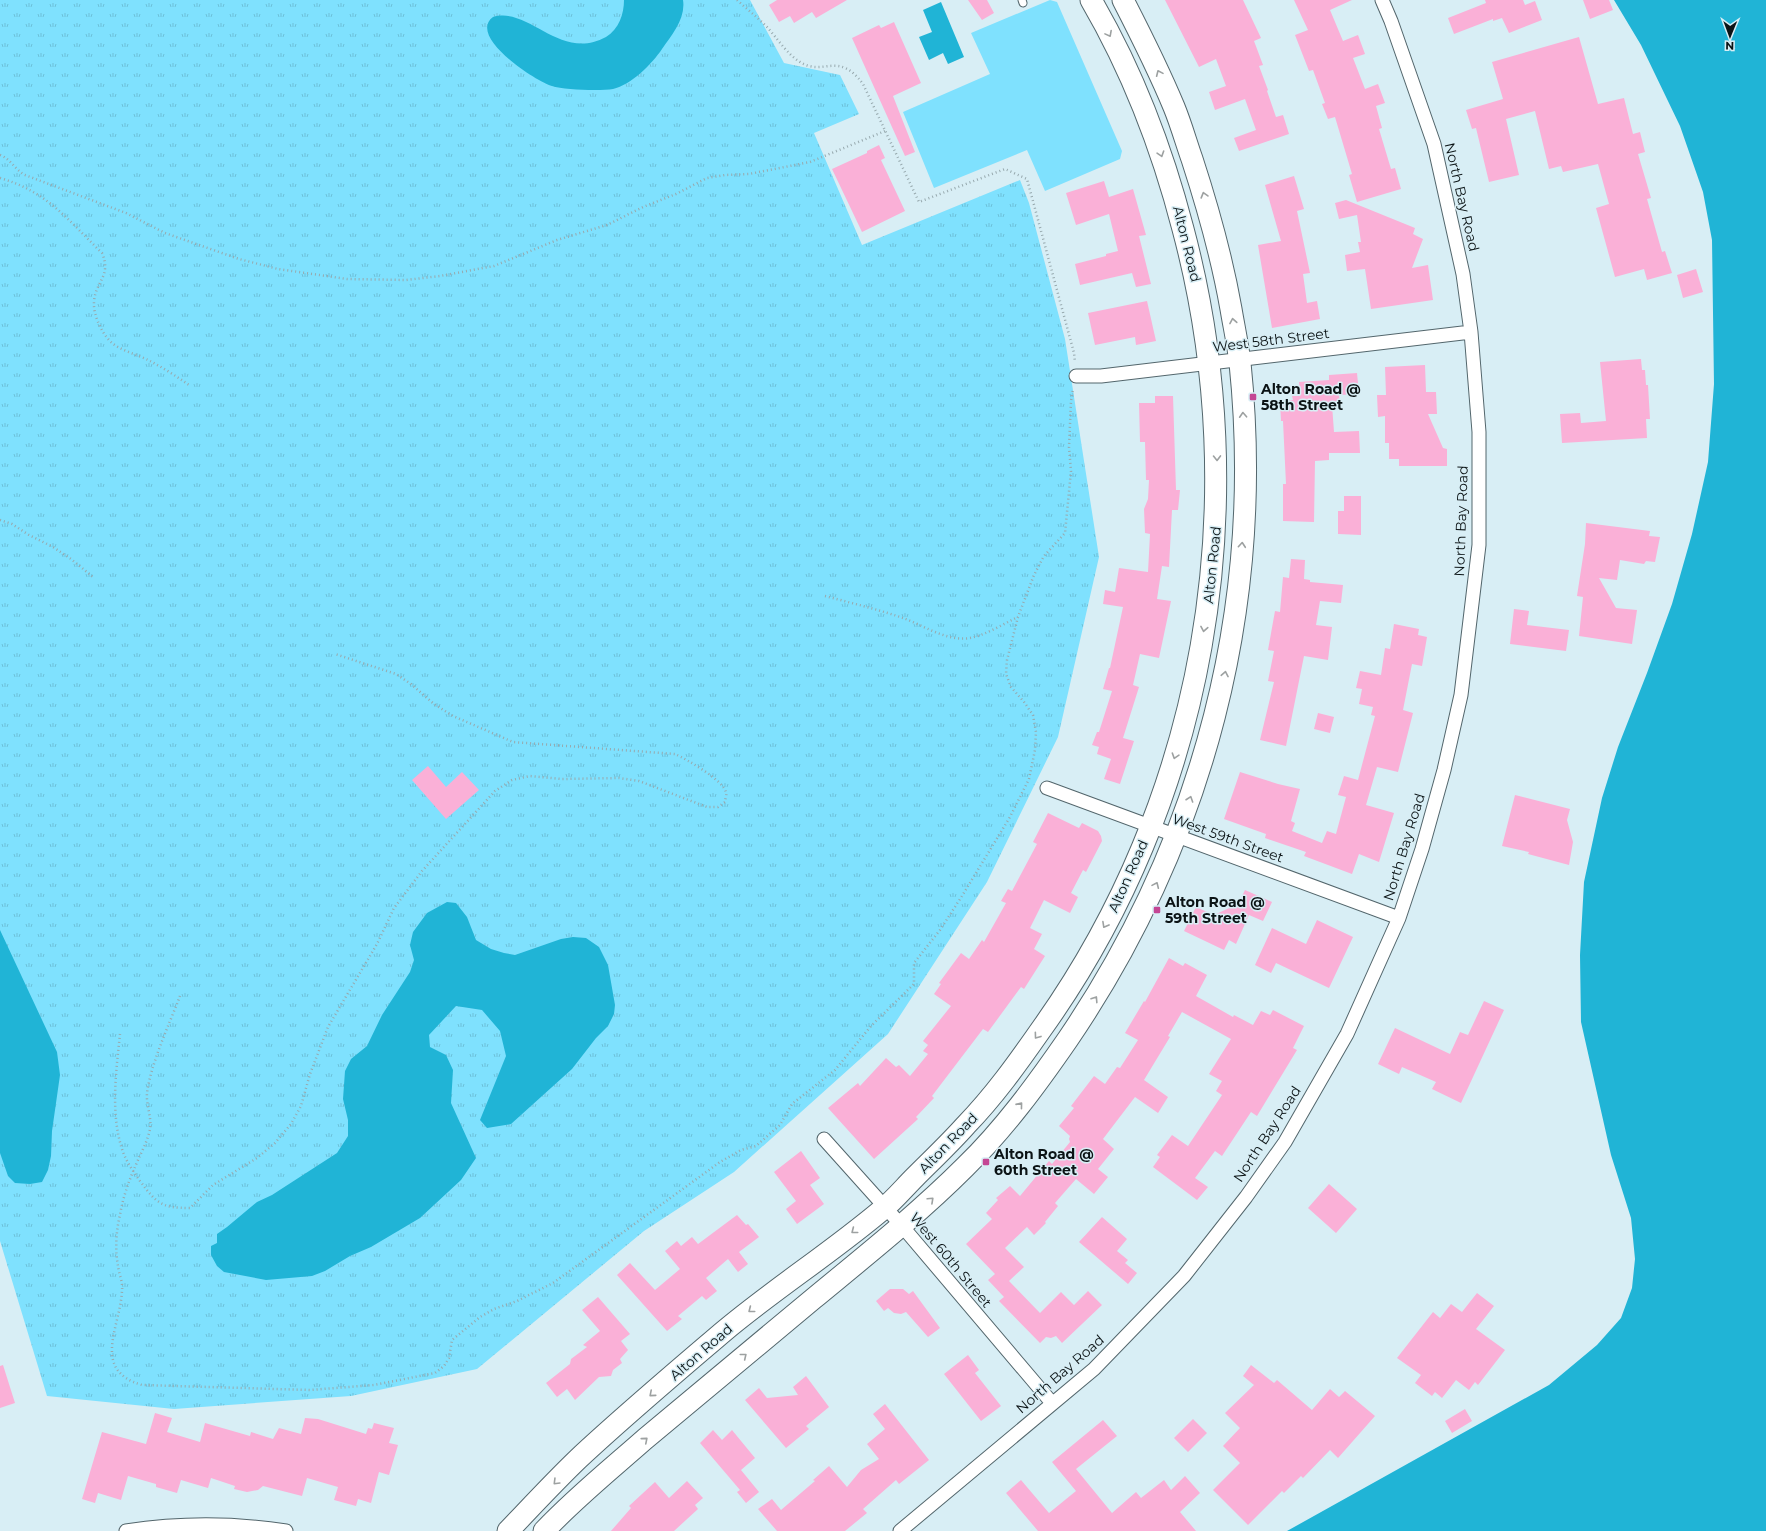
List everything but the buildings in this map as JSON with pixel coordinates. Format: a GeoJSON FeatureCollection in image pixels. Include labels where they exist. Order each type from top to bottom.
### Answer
{"type":"FeatureCollection","features":[{"type":"Feature","properties":{"kind":"main road","name":"Alton Road"},"geometry":{"type":"LineString","coordinates":[[508,1531],[578,1460],[726,1330],[885,1207],[968,1123],[994,1093],[1053,1013],[1080,971],[1127,883],[1164,790],[1187,718],[1211,587],[1216,522],[1217,457],[1210,364],[1200,295],[1172,190],[1150,120],[1128,70],[1091,0]]}},
{"type":"Feature","properties":{"kind":"main road","name":"Alton Road"},"geometry":{"type":"LineString","coordinates":[[544,1531],[557,1517],[609,1470],[716,1378],[902,1226],[968,1165],[1039,1081],[1105,984],[1151,894],[1177,836],[1191,798],[1214,720],[1225,671],[1238,593],[1244,519],[1245,458],[1240,360],[1227,291],[1203,193],[1176,112],[1154,61],[1123,0]]}},
{"type":"Feature","properties":{"kind":"street","name":"North Bay Road"},"geometry":{"type":"LineString","coordinates":[[900,1531],[1094,1369],[1184,1276],[1246,1197],[1285,1142],[1347,1034],[1399,918],[1426,834],[1444,770],[1461,694],[1479,545],[1479,432],[1471,332],[1463,274],[1434,144],[1391,21],[1382,0]]}},
{"type":"Feature","properties":{"kind":"street","name":"West 58th Street"},"geometry":{"type":"LineString","coordinates":[[1076,376],[1101,376],[1210,364],[1471,332]]}},
{"type":"Feature","properties":{"kind":"street","name":"West 59th Street"},"geometry":{"type":"LineString","coordinates":[[1047,788],[1399,918]]}},
{"type":"Feature","properties":{"kind":"street","name":"West 60th Street"},"geometry":{"type":"LineString","coordinates":[[824,1139],[902,1226],[1052,1403]]}},
{"type":"Feature","properties":{"kind":"street"},"geometry":{"type":"LineString","coordinates":[[126,1531],[164,1527],[210,1526],[286,1531]]}},
{"type":"Feature","properties":{"kind":"path"},"geometry":{"type":"LineString","coordinates":[[180,996],[149,1078],[147,1096],[150,1129],[125,1193],[119,1216],[116,1245],[118,1266],[123,1288],[121,1304],[115,1322],[112,1350],[114,1364],[121,1375],[129,1381],[142,1385],[310,1390],[374,1385],[435,1373],[444,1366],[449,1358],[452,1340],[480,1317],[494,1309],[529,1295],[553,1283],[720,1162],[741,1150],[756,1146],[780,1125],[792,1104],[835,1070],[871,1026],[914,984],[914,963],[940,930],[1010,817],[1029,779],[1035,750],[1036,732],[1033,715],[1024,702],[1011,688],[1006,674],[1007,660],[1018,617],[1034,575],[1044,556],[1065,533],[1072,472],[1069,447],[1071,401],[1076,376],[1074,353],[1027,179],[1005,170],[919,202],[863,84],[856,75],[848,68],[839,66],[807,66],[799,62],[766,26],[737,0]]}},
{"type":"Feature","properties":{"kind":"path"},"geometry":{"type":"LineString","coordinates":[[0,155],[8,160],[19,172],[25,175],[126,214],[165,233],[232,257],[260,265],[298,272],[359,280],[391,280],[440,276],[499,264],[557,240],[607,225],[644,207],[676,194],[707,178],[758,173],[810,162],[885,131]]}},
{"type":"Feature","properties":{"kind":"path"},"geometry":{"type":"LineString","coordinates":[[0,178],[26,187],[45,199],[102,253],[105,262],[105,273],[95,293],[94,308],[108,339],[119,347],[158,365],[189,385]]}},
{"type":"Feature","properties":{"kind":"path"},"geometry":{"type":"LineString","coordinates":[[0,520],[12,524],[29,536],[53,547],[93,577]]}},
{"type":"Feature","properties":{"kind":"path"},"geometry":{"type":"LineString","coordinates":[[825,596],[888,613],[946,635],[956,637],[969,638],[1018,617]]}},
{"type":"Feature","properties":{"kind":"path"},"geometry":{"type":"LineString","coordinates":[[120,1034],[116,1076],[116,1110],[118,1133],[124,1153],[133,1171],[156,1201],[167,1207],[190,1208],[213,1185],[257,1158],[275,1143],[291,1124],[301,1106],[310,1074],[328,1027],[377,944],[394,908],[422,871],[495,791],[512,780],[530,776],[562,779],[619,778],[639,781],[707,807],[718,807],[725,802],[726,792],[722,784],[687,760],[675,754],[513,742],[453,716],[434,704],[411,684],[396,674],[335,654]]}},
{"type":"Feature","properties":{"kind":"green space"},"geometry":{"type":"Polygon","coordinates":[[[0,0],[750,0],[784,63],[840,75],[859,114],[814,133],[862,245],[1020,180],[1029,203],[1065,339],[1099,557],[1058,737],[987,882],[888,1034],[734,1172],[644,1231],[477,1369],[351,1396],[174,1409],[47,1396],[0,1241],[0,0]]]}},
{"type":"Feature","properties":{"kind":"green space"},"geometry":{"type":"Polygon","coordinates":[[[1050,0],[1057,2],[1122,151],[1120,159],[1045,191],[1027,150],[934,188],[903,112],[990,74],[971,33],[1050,0]]]}},
{"type":"Feature","properties":{"kind":"shaded area"},"geometry":{"type":"Polygon","coordinates":[[[624,0],[683,0],[683,7],[677,26],[653,61],[634,79],[620,87],[613,89],[592,90],[552,86],[532,76],[506,57],[489,35],[487,25],[493,17],[506,16],[519,19],[560,39],[574,43],[589,43],[611,34],[622,16],[624,0]]]}},
{"type":"Feature","properties":{"kind":"shaded area"},"geometry":{"type":"Polygon","coordinates":[[[1614,0],[1766,0],[1766,1531],[1287,1531],[1549,1385],[1597,1345],[1621,1318],[1632,1288],[1635,1259],[1631,1218],[1611,1155],[1581,1022],[1580,955],[1584,882],[1602,798],[1618,747],[1672,604],[1692,534],[1708,462],[1714,384],[1712,240],[1703,192],[1680,126],[1641,45],[1614,0]]]}},
{"type":"Feature","properties":{"kind":"shaded area"},"geometry":{"type":"Polygon","coordinates":[[[941,2],[964,57],[948,64],[943,53],[929,60],[919,37],[932,32],[923,10],[941,2]]]}},
{"type":"Feature","properties":{"kind":"shaded area"},"geometry":{"type":"Polygon","coordinates":[[[447,902],[456,903],[467,917],[476,940],[491,949],[504,953],[515,955],[561,939],[573,937],[586,938],[599,947],[608,965],[615,1005],[614,1014],[608,1026],[596,1038],[572,1069],[511,1124],[487,1128],[480,1120],[506,1056],[500,1031],[482,1010],[456,1006],[429,1035],[430,1047],[446,1055],[453,1070],[451,1103],[476,1158],[461,1180],[420,1218],[371,1247],[350,1256],[325,1271],[312,1276],[266,1280],[224,1272],[217,1266],[211,1255],[211,1246],[217,1243],[217,1234],[257,1202],[272,1195],[337,1153],[348,1136],[348,1120],[343,1099],[345,1071],[351,1059],[367,1046],[382,1015],[410,972],[414,960],[410,945],[413,932],[427,913],[447,902]]]}},
{"type":"Feature","properties":{"kind":"shaded area"},"geometry":{"type":"Polygon","coordinates":[[[0,930],[57,1052],[60,1075],[52,1131],[51,1156],[48,1170],[42,1182],[30,1184],[15,1183],[8,1176],[0,1153],[0,930]]]}},
{"type":"Feature","properties":{"kind":"place","name":"Alton Road @ 58th Street"},"geometry":{"type":"Point","coordinates":[1253,397]}},
{"type":"Feature","properties":{"kind":"place","name":"Alton Road @ 59th Street"},"geometry":{"type":"Point","coordinates":[1157,910]}},
{"type":"Feature","properties":{"kind":"place","name":"Alton Road @ 60th Street"},"geometry":{"type":"Point","coordinates":[986,1162]}}]}
